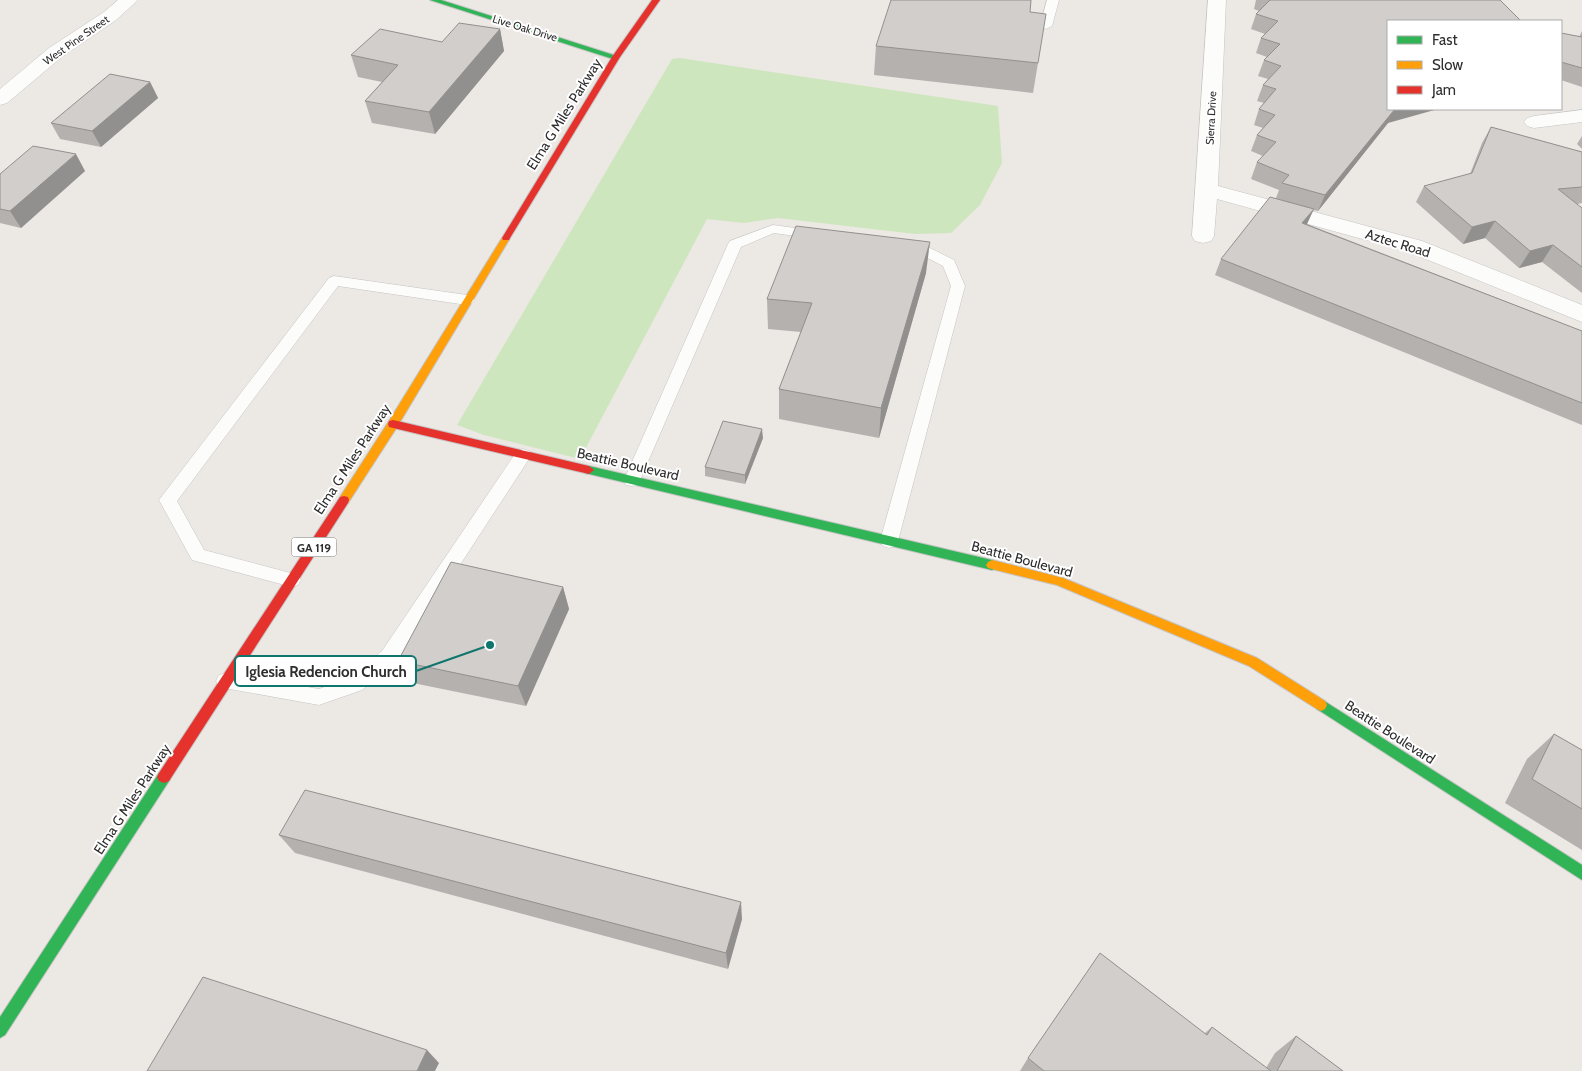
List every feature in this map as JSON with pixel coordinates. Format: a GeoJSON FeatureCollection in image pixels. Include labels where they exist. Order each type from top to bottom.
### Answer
{"type":"FeatureCollection","features":[{"type":"Feature","properties":{"kind":"main road","name":"Elma G Miles Parkway"},"geometry":{"type":"LineString","coordinates":[[0,1030],[9,1000],[226,681],[393,424],[616,57],[656,0]]}},
{"type":"Feature","properties":{"kind":"main road","name":"Live Oak Drive"},"geometry":{"type":"LineString","coordinates":[[444,1],[616,57]]}},
{"type":"Feature","properties":{"kind":"main road","name":"Beattie Boulevard"},"geometry":{"type":"LineString","coordinates":[[393,424],[1058,582],[1253,662],[1582,873]]}},
{"type":"Feature","properties":{"kind":"street","name":"West Pine Street"},"geometry":{"type":"LineString","coordinates":[[0,99],[56,52],[110,16],[129,0]]}},
{"type":"Feature","properties":{"kind":"street","name":"Sierra Drive"},"geometry":{"type":"LineString","coordinates":[[1202,236],[1207,190],[1217,0]]}},
{"type":"Feature","properties":{"kind":"street"},"geometry":{"type":"LineString","coordinates":[[1534,122],[1582,116]]}},
{"type":"Feature","properties":{"kind":"street","name":"Aztec Road"},"geometry":{"type":"LineString","coordinates":[[1207,190],[1414,246],[1582,314]]}},
{"type":"Feature","properties":{"kind":"lane"},"geometry":{"type":"LineString","coordinates":[[1046,26],[1053,0]]}},
{"type":"Feature","properties":{"kind":"lane"},"geometry":{"type":"LineString","coordinates":[[632,480],[735,244],[773,229],[831,236]]}},
{"type":"Feature","properties":{"kind":"lane"},"geometry":{"type":"LineString","coordinates":[[888,244],[917,247],[949,263],[958,286],[889,541]]}},
{"type":"Feature","properties":{"kind":"lane"},"geometry":{"type":"LineString","coordinates":[[292,580],[198,555],[168,500],[334,281],[467,300]]}},
{"type":"Feature","properties":{"kind":"lane"},"geometry":{"type":"LineString","coordinates":[[226,681],[318,697],[355,684],[389,657],[523,455]]}},
{"type":"Feature","properties":{"kind":"green space"},"geometry":{"type":"Polygon","coordinates":[[[680,58],[998,106],[1002,163],[980,205],[951,233],[915,234],[778,218],[744,223],[707,219],[580,459],[484,435],[457,425],[672,59],[680,58]]]}},
{"type":"Feature","properties":{"kind":"building"},"geometry":{"type":"Polygon","coordinates":[[[891,0],[1031,0],[1030,12],[1046,14],[1038,63],[876,46],[891,0]]]}},
{"type":"Feature","properties":{"kind":"building"},"geometry":{"type":"Polygon","coordinates":[[[1270,0],[1500,0],[1520,20],[1387,20],[1387,110],[1394,110],[1325,195],[1282,183],[1289,175],[1257,162],[1276,142],[1257,135],[1275,115],[1259,109],[1276,89],[1263,85],[1281,66],[1264,60],[1280,44],[1261,38],[1278,21],[1256,14],[1270,0]]]}},
{"type":"Feature","properties":{"kind":"building"},"geometry":{"type":"Polygon","coordinates":[[[459,23],[500,29],[429,112],[365,101],[398,65],[351,55],[380,29],[442,42],[459,23]]]}},
{"type":"Feature","properties":{"kind":"building"},"geometry":{"type":"Polygon","coordinates":[[[1562,33],[1582,37],[1582,68],[1562,62],[1562,33]]]}},
{"type":"Feature","properties":{"kind":"building"},"geometry":{"type":"Polygon","coordinates":[[[110,74],[150,82],[92,131],[51,123],[110,74]]]}},
{"type":"Feature","properties":{"kind":"building"},"geometry":{"type":"Polygon","coordinates":[[[1491,127],[1582,152],[1582,187],[1558,189],[1582,208],[1582,267],[1553,245],[1530,251],[1495,221],[1472,227],[1424,186],[1472,173],[1491,127]]]}},
{"type":"Feature","properties":{"kind":"building"},"geometry":{"type":"Polygon","coordinates":[[[33,146],[76,154],[10,211],[0,209],[0,174],[33,146]]]}},
{"type":"Feature","properties":{"kind":"building"},"geometry":{"type":"Polygon","coordinates":[[[1270,197],[1314,209],[1302,223],[1582,331],[1582,403],[1221,259],[1270,197]]]}},
{"type":"Feature","properties":{"kind":"building"},"geometry":{"type":"Polygon","coordinates":[[[796,226],[930,242],[881,408],[779,389],[812,303],[767,299],[796,226]]]}},
{"type":"Feature","properties":{"kind":"building"},"geometry":{"type":"Polygon","coordinates":[[[723,421],[762,429],[745,475],[705,467],[723,421]]]}},
{"type":"Feature","properties":{"kind":"building"},"geometry":{"type":"Polygon","coordinates":[[[451,562],[563,587],[518,686],[398,661],[451,562]]]}},
{"type":"Feature","properties":{"kind":"building"},"geometry":{"type":"Polygon","coordinates":[[[1554,734],[1582,750],[1582,809],[1532,779],[1554,734]]]}},
{"type":"Feature","properties":{"kind":"building"},"geometry":{"type":"Polygon","coordinates":[[[305,790],[741,902],[726,953],[279,835],[305,790]]]}},
{"type":"Feature","properties":{"kind":"building"},"geometry":{"type":"Polygon","coordinates":[[[1100,953],[1207,1035],[1212,1027],[1271,1071],[1044,1071],[1028,1058],[1100,953]]]}},
{"type":"Feature","properties":{"kind":"building"},"geometry":{"type":"Polygon","coordinates":[[[203,977],[427,1050],[417,1071],[147,1071],[203,977]]]}},
{"type":"Feature","properties":{"kind":"building"},"geometry":{"type":"Polygon","coordinates":[[[1296,1036],[1343,1071],[1277,1071],[1296,1036]]]}},
{"type":"Feature","properties":{"kind":"traffic: fast"},"geometry":{"type":"LineString","coordinates":[[434,0],[616,57]]}},
{"type":"Feature","properties":{"kind":"traffic: fast"},"geometry":{"type":"LineString","coordinates":[[589,470],[992,565]]}},
{"type":"Feature","properties":{"kind":"traffic: fast"},"geometry":{"type":"LineString","coordinates":[[1321,705],[1582,873]]}},
{"type":"Feature","properties":{"kind":"traffic: fast"},"geometry":{"type":"LineString","coordinates":[[0,1030],[164,777]]}},
{"type":"Feature","properties":{"kind":"traffic: slow"},"geometry":{"type":"LineString","coordinates":[[344,500],[393,424],[506,238]]}},
{"type":"Feature","properties":{"kind":"traffic: slow"},"geometry":{"type":"LineString","coordinates":[[992,565],[1059,581],[1253,662],[1321,705]]}},
{"type":"Feature","properties":{"kind":"traffic: jam"},"geometry":{"type":"LineString","coordinates":[[506,238],[616,57],[656,0]]}},
{"type":"Feature","properties":{"kind":"traffic: jam"},"geometry":{"type":"LineString","coordinates":[[393,424],[589,470]]}},
{"type":"Feature","properties":{"kind":"traffic: jam"},"geometry":{"type":"LineString","coordinates":[[164,777],[344,500]]}},
{"type":"Feature","properties":{"kind":"place","name":"Iglesia Redencion Church"},"geometry":{"type":"Point","coordinates":[490,645]}}]}
